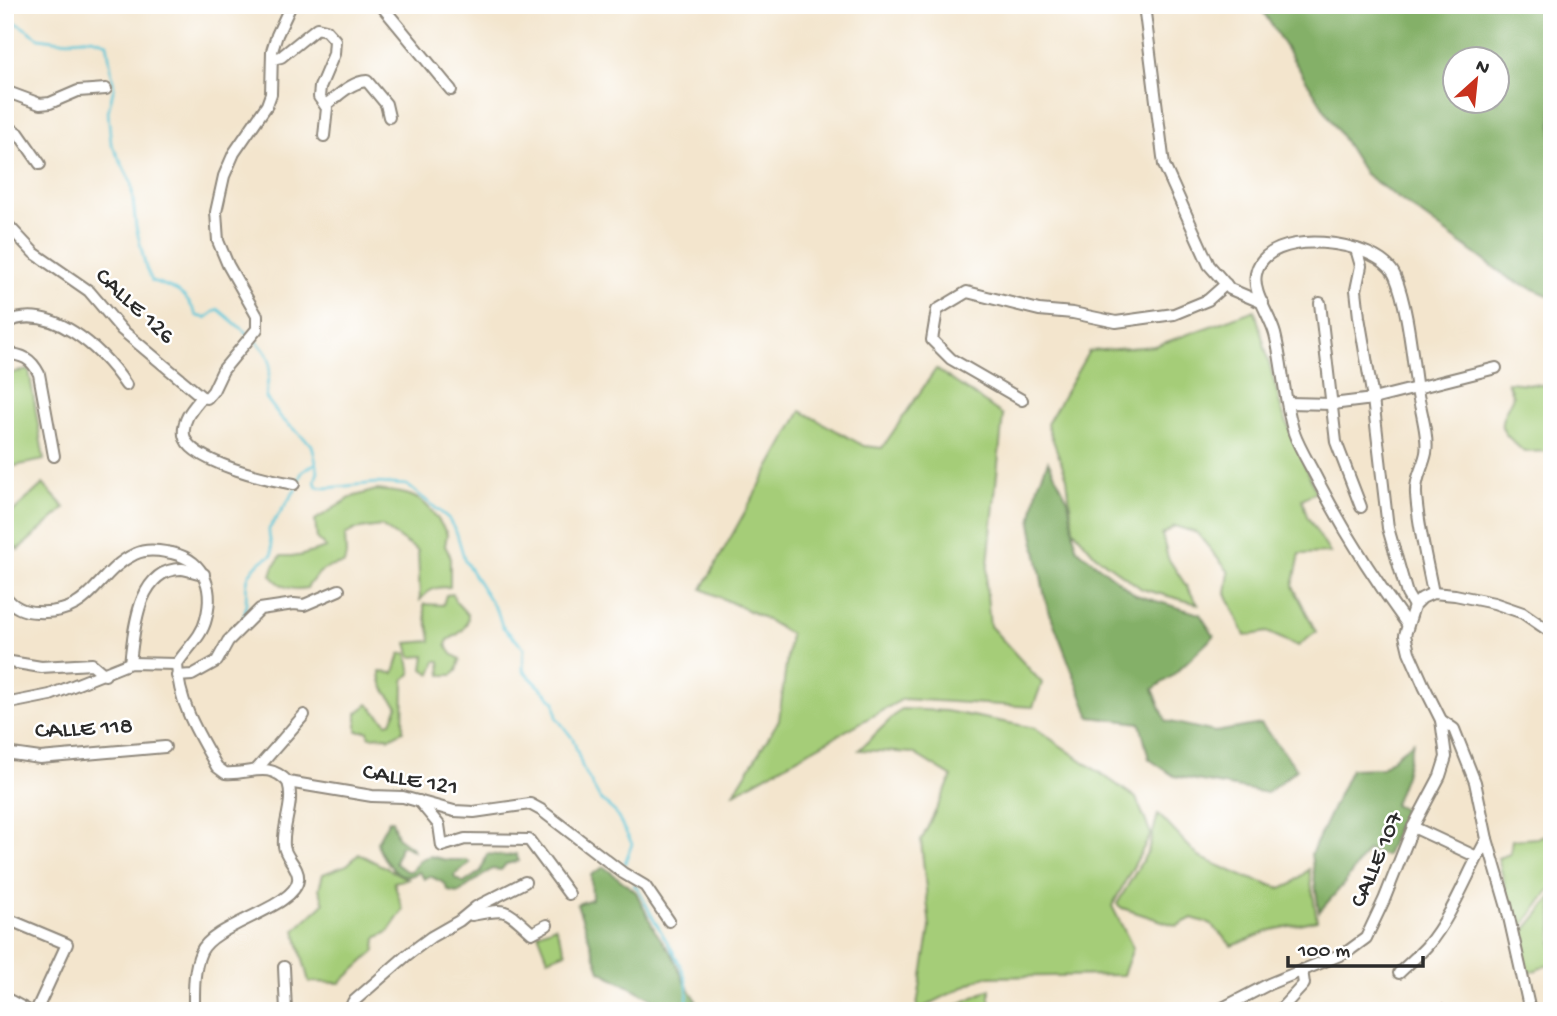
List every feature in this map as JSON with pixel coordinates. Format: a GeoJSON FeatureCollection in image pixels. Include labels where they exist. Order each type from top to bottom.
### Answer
{"type":"FeatureCollection","features":[{"type":"Feature","properties":{"kind":"street"},"geometry":{"type":"LineString","coordinates":[[291,5],[277,34],[272,60],[271,93],[267,105],[234,153],[224,176],[216,212],[218,241],[228,265],[257,316],[257,329],[223,370],[214,391],[207,398],[202,397],[186,419],[184,437],[188,446],[199,453],[243,472],[294,484]]}},
{"type":"Feature","properties":{"kind":"street"},"geometry":{"type":"LineString","coordinates":[[381,5],[451,90]]}},
{"type":"Feature","properties":{"kind":"street"},"geometry":{"type":"LineString","coordinates":[[1144,5],[1164,164],[1209,265],[1230,289],[1263,303]]}},
{"type":"Feature","properties":{"kind":"street"},"geometry":{"type":"LineString","coordinates":[[272,60],[281,57],[317,28],[326,30],[335,40],[336,47],[320,87],[319,97],[325,105],[324,136]]}},
{"type":"Feature","properties":{"kind":"street"},"geometry":{"type":"LineString","coordinates":[[325,105],[342,91],[358,82],[367,81],[386,103],[389,117]]}},
{"type":"Feature","properties":{"kind":"street"},"geometry":{"type":"LineString","coordinates":[[5,91],[40,104],[50,103],[78,91],[106,89]]}},
{"type":"Feature","properties":{"kind":"street"},"geometry":{"type":"LineString","coordinates":[[5,125],[19,134],[40,164]]}},
{"type":"Feature","properties":{"kind":"street","name":"CALLE 126"},"geometry":{"type":"LineString","coordinates":[[5,222],[34,253],[89,291],[122,330],[202,397]]}},
{"type":"Feature","properties":{"kind":"street"},"geometry":{"type":"LineString","coordinates":[[1407,624],[1351,544],[1295,434],[1275,334],[1255,285],[1256,272],[1264,258],[1276,250],[1317,241],[1356,249],[1379,258],[1390,266],[1396,278],[1413,353],[1426,452],[1417,477],[1416,495],[1433,593]]}},
{"type":"Feature","properties":{"kind":"street"},"geometry":{"type":"LineString","coordinates":[[1356,249],[1361,266],[1356,290],[1359,317],[1373,399],[1388,528],[1414,606]]}},
{"type":"Feature","properties":{"kind":"street"},"geometry":{"type":"LineString","coordinates":[[1022,400],[951,359],[932,340],[937,310],[967,292],[1039,310],[1073,313],[1116,322],[1174,314],[1208,300],[1226,284]]}},
{"type":"Feature","properties":{"kind":"street"},"geometry":{"type":"LineString","coordinates":[[1320,303],[1335,442],[1362,507]]}},
{"type":"Feature","properties":{"kind":"street"},"geometry":{"type":"LineString","coordinates":[[5,323],[17,318],[33,318],[66,327],[99,351],[126,385]]}},
{"type":"Feature","properties":{"kind":"street"},"geometry":{"type":"LineString","coordinates":[[5,354],[27,357],[39,374],[54,456]]}},
{"type":"Feature","properties":{"kind":"street"},"geometry":{"type":"LineString","coordinates":[[1288,403],[1332,404],[1373,399],[1496,368]]}},
{"type":"Feature","properties":{"kind":"street"},"geometry":{"type":"LineString","coordinates":[[5,596],[15,607],[31,612],[53,613],[73,607],[135,553],[153,550],[178,554],[195,562],[204,574],[208,590],[206,622],[177,670]]}},
{"type":"Feature","properties":{"kind":"street"},"geometry":{"type":"LineString","coordinates":[[130,663],[135,623],[141,602],[158,578],[181,569],[204,574]]}},
{"type":"Feature","properties":{"kind":"street"},"geometry":{"type":"LineString","coordinates":[[5,704],[50,695],[130,663],[192,675],[216,660],[228,641],[260,609],[304,605],[339,590]]}},
{"type":"Feature","properties":{"kind":"street"},"geometry":{"type":"LineString","coordinates":[[1528,1010],[1506,904],[1487,839],[1475,782],[1454,729],[1441,720],[1409,652],[1406,641],[1407,624],[1414,606],[1433,593],[1494,603],[1523,613],[1552,633]]}},
{"type":"Feature","properties":{"kind":"street"},"geometry":{"type":"LineString","coordinates":[[5,661],[22,666],[41,667],[92,664],[105,675]]}},
{"type":"Feature","properties":{"kind":"street","name":"CALLE 121"},"geometry":{"type":"LineString","coordinates":[[177,670],[180,693],[186,709],[217,766],[225,773],[270,770],[280,774],[288,782],[372,796],[403,797],[454,811],[474,812],[530,804],[645,886],[669,921]]}},
{"type":"Feature","properties":{"kind":"street"},"geometry":{"type":"LineString","coordinates":[[256,770],[303,715]]}},
{"type":"Feature","properties":{"kind":"street","name":"CALLE 107"},"geometry":{"type":"LineString","coordinates":[[1217,1011],[1347,951],[1366,938],[1413,827],[1429,802],[1446,757],[1441,720]]}},
{"type":"Feature","properties":{"kind":"street","name":"CALLE 118"},"geometry":{"type":"LineString","coordinates":[[5,753],[40,758],[165,747]]}},
{"type":"Feature","properties":{"kind":"street"},"geometry":{"type":"LineString","coordinates":[[194,1011],[195,976],[201,950],[211,939],[279,902],[296,886],[299,878],[297,870],[286,854],[284,845],[292,794],[288,782]]}},
{"type":"Feature","properties":{"kind":"street"},"geometry":{"type":"LineString","coordinates":[[419,800],[439,825],[442,846],[465,839],[529,840],[569,894]]}},
{"type":"Feature","properties":{"kind":"street"},"geometry":{"type":"LineString","coordinates":[[1413,827],[1477,857]]}},
{"type":"Feature","properties":{"kind":"street"},"geometry":{"type":"LineString","coordinates":[[1399,973],[1427,945],[1458,897],[1487,839]]}},
{"type":"Feature","properties":{"kind":"street"},"geometry":{"type":"LineString","coordinates":[[349,1011],[354,1002],[407,955],[476,907],[525,882]]}},
{"type":"Feature","properties":{"kind":"street"},"geometry":{"type":"LineString","coordinates":[[466,916],[501,910],[510,914],[532,933],[547,925]]}},
{"type":"Feature","properties":{"kind":"street"},"geometry":{"type":"LineString","coordinates":[[5,918],[67,944],[36,1011]]}},
{"type":"Feature","properties":{"kind":"street"},"geometry":{"type":"LineString","coordinates":[[284,967],[286,1011]]}},
{"type":"Feature","properties":{"kind":"street"},"geometry":{"type":"LineString","coordinates":[[1280,1011],[1304,984],[1302,970]]}},
{"type":"Feature","properties":{"kind":"street"},"geometry":{"type":"LineString","coordinates":[[5,998],[29,1011]]}},
{"type":"Feature","properties":{"kind":"green space"},"geometry":{"type":"Polygon","coordinates":[[[1259,5],[1552,5],[1552,297],[1510,279],[1365,174],[1259,5]]]}},
{"type":"Feature","properties":{"kind":"green space"},"geometry":{"type":"Polygon","coordinates":[[[1255,310],[1282,411],[1316,492],[1302,499],[1307,516],[1330,553],[1300,554],[1293,586],[1316,632],[1298,646],[1267,632],[1245,636],[1226,593],[1229,572],[1197,533],[1175,526],[1162,535],[1168,558],[1198,604],[1142,589],[1095,555],[1073,529],[1067,478],[1047,424],[1089,351],[1155,346],[1255,310]]]}},
{"type":"Feature","properties":{"kind":"green space"},"geometry":{"type":"Polygon","coordinates":[[[936,369],[1003,415],[986,584],[990,626],[1042,683],[1033,707],[903,699],[734,793],[779,720],[790,634],[760,616],[702,589],[801,411],[864,446],[882,448],[936,369]]]}},
{"type":"Feature","properties":{"kind":"green space"},"geometry":{"type":"Polygon","coordinates":[[[29,370],[44,460],[5,468],[5,374],[29,370]]]}},
{"type":"Feature","properties":{"kind":"green space"},"geometry":{"type":"Polygon","coordinates":[[[1507,382],[1552,386],[1552,451],[1524,452],[1504,432],[1502,422],[1513,396],[1507,382]]]}},
{"type":"Feature","properties":{"kind":"green space"},"geometry":{"type":"Polygon","coordinates":[[[1048,461],[1068,500],[1076,548],[1136,595],[1200,614],[1214,636],[1172,676],[1153,689],[1166,721],[1215,732],[1261,724],[1297,769],[1267,793],[1174,776],[1149,759],[1140,723],[1090,717],[1046,603],[1031,523],[1038,485],[1048,461]]]}},
{"type":"Feature","properties":{"kind":"green space"},"geometry":{"type":"Polygon","coordinates":[[[43,484],[65,508],[18,550],[5,536],[5,519],[43,484]]]}},
{"type":"Feature","properties":{"kind":"green space"},"geometry":{"type":"Polygon","coordinates":[[[376,490],[411,496],[433,512],[447,534],[445,546],[450,555],[450,587],[433,589],[420,600],[418,551],[381,526],[354,530],[345,535],[344,564],[322,571],[307,588],[297,589],[278,583],[271,575],[281,556],[299,556],[326,548],[317,539],[315,520],[352,497],[376,490]]]}},
{"type":"Feature","properties":{"kind":"green space"},"geometry":{"type":"Polygon","coordinates":[[[453,594],[455,601],[468,615],[465,627],[448,640],[446,645],[452,654],[460,659],[457,671],[452,675],[441,675],[440,661],[436,661],[431,674],[423,669],[425,656],[411,657],[407,643],[431,641],[424,604],[443,605],[446,595],[453,594]]]}},
{"type":"Feature","properties":{"kind":"green space"},"geometry":{"type":"Polygon","coordinates":[[[407,653],[411,674],[404,679],[403,731],[388,739],[386,736],[369,737],[368,731],[357,731],[357,713],[368,704],[387,723],[391,722],[398,706],[383,687],[380,672],[394,673],[400,654],[407,653]]]}},
{"type":"Feature","properties":{"kind":"green space"},"geometry":{"type":"Polygon","coordinates":[[[901,709],[946,711],[1035,728],[1136,798],[1151,834],[1112,906],[1133,948],[1123,975],[983,977],[916,1011],[930,928],[921,841],[952,777],[913,753],[859,750],[901,709]]]}},
{"type":"Feature","properties":{"kind":"green space"},"geometry":{"type":"Polygon","coordinates":[[[1413,742],[1394,804],[1404,809],[1386,856],[1368,850],[1319,912],[1311,854],[1351,769],[1381,768],[1413,742]]]}},
{"type":"Feature","properties":{"kind":"green space"},"geometry":{"type":"Polygon","coordinates":[[[1158,814],[1199,857],[1245,877],[1280,888],[1291,885],[1309,869],[1317,920],[1272,930],[1232,946],[1211,924],[1192,918],[1177,926],[1122,908],[1117,904],[1148,851],[1158,814]]]}},
{"type":"Feature","properties":{"kind":"green space"},"geometry":{"type":"Polygon","coordinates":[[[389,820],[392,820],[397,837],[413,851],[400,846],[395,863],[406,871],[411,871],[421,859],[430,856],[446,860],[467,860],[470,863],[454,875],[464,883],[481,871],[487,854],[516,854],[519,861],[506,864],[501,870],[492,869],[458,893],[449,891],[444,883],[430,876],[425,879],[419,872],[403,875],[388,864],[377,842],[389,820]]]}},
{"type":"Feature","properties":{"kind":"green space"},"geometry":{"type":"Polygon","coordinates":[[[1552,832],[1552,887],[1517,934],[1498,858],[1510,854],[1512,840],[1537,838],[1552,832]]]}},
{"type":"Feature","properties":{"kind":"green space"},"geometry":{"type":"Polygon","coordinates":[[[359,854],[408,879],[394,882],[403,910],[388,932],[376,938],[375,951],[340,983],[309,982],[295,930],[324,903],[319,889],[323,874],[347,865],[359,854]]]}},
{"type":"Feature","properties":{"kind":"green space"},"geometry":{"type":"Polygon","coordinates":[[[604,867],[636,892],[655,931],[673,956],[696,999],[697,1011],[675,1011],[600,971],[577,904],[592,899],[591,875],[604,867]]]}},
{"type":"Feature","properties":{"kind":"green space"},"geometry":{"type":"Polygon","coordinates":[[[1552,897],[1552,963],[1527,974],[1518,939],[1552,897]]]}},
{"type":"Feature","properties":{"kind":"green space"},"geometry":{"type":"Polygon","coordinates":[[[555,926],[566,952],[548,959],[538,933],[555,926]]]}},
{"type":"Feature","properties":{"kind":"green space"},"geometry":{"type":"Polygon","coordinates":[[[990,989],[990,1011],[945,1011],[990,989]]]}},
{"type":"Feature","properties":{"kind":"waterway"},"geometry":{"type":"LineString","coordinates":[[5,15],[39,38],[61,41],[92,38],[107,43],[114,87],[108,112],[111,143],[131,182],[136,227],[152,281],[179,292],[197,316],[206,318],[218,309],[249,335]]}},
{"type":"Feature","properties":{"kind":"waterway"},"geometry":{"type":"LineString","coordinates":[[254,339],[269,360],[266,398],[282,419],[312,445],[318,471],[315,481],[317,487],[377,483],[407,485],[448,518],[457,534],[465,561],[498,613],[502,626],[524,648],[523,670],[555,702],[557,718],[573,739],[582,766],[600,799],[615,812],[632,844],[625,863]]}},
{"type":"Feature","properties":{"kind":"waterway"},"geometry":{"type":"LineString","coordinates":[[298,482],[302,472],[316,463]]}},
{"type":"Feature","properties":{"kind":"waterway"},"geometry":{"type":"LineString","coordinates":[[243,620],[248,577],[252,570],[272,555],[269,529],[296,489]]}},
{"type":"Feature","properties":{"kind":"waterway"},"geometry":{"type":"LineString","coordinates":[[634,885],[681,967],[687,988],[685,1011]]}}]}
